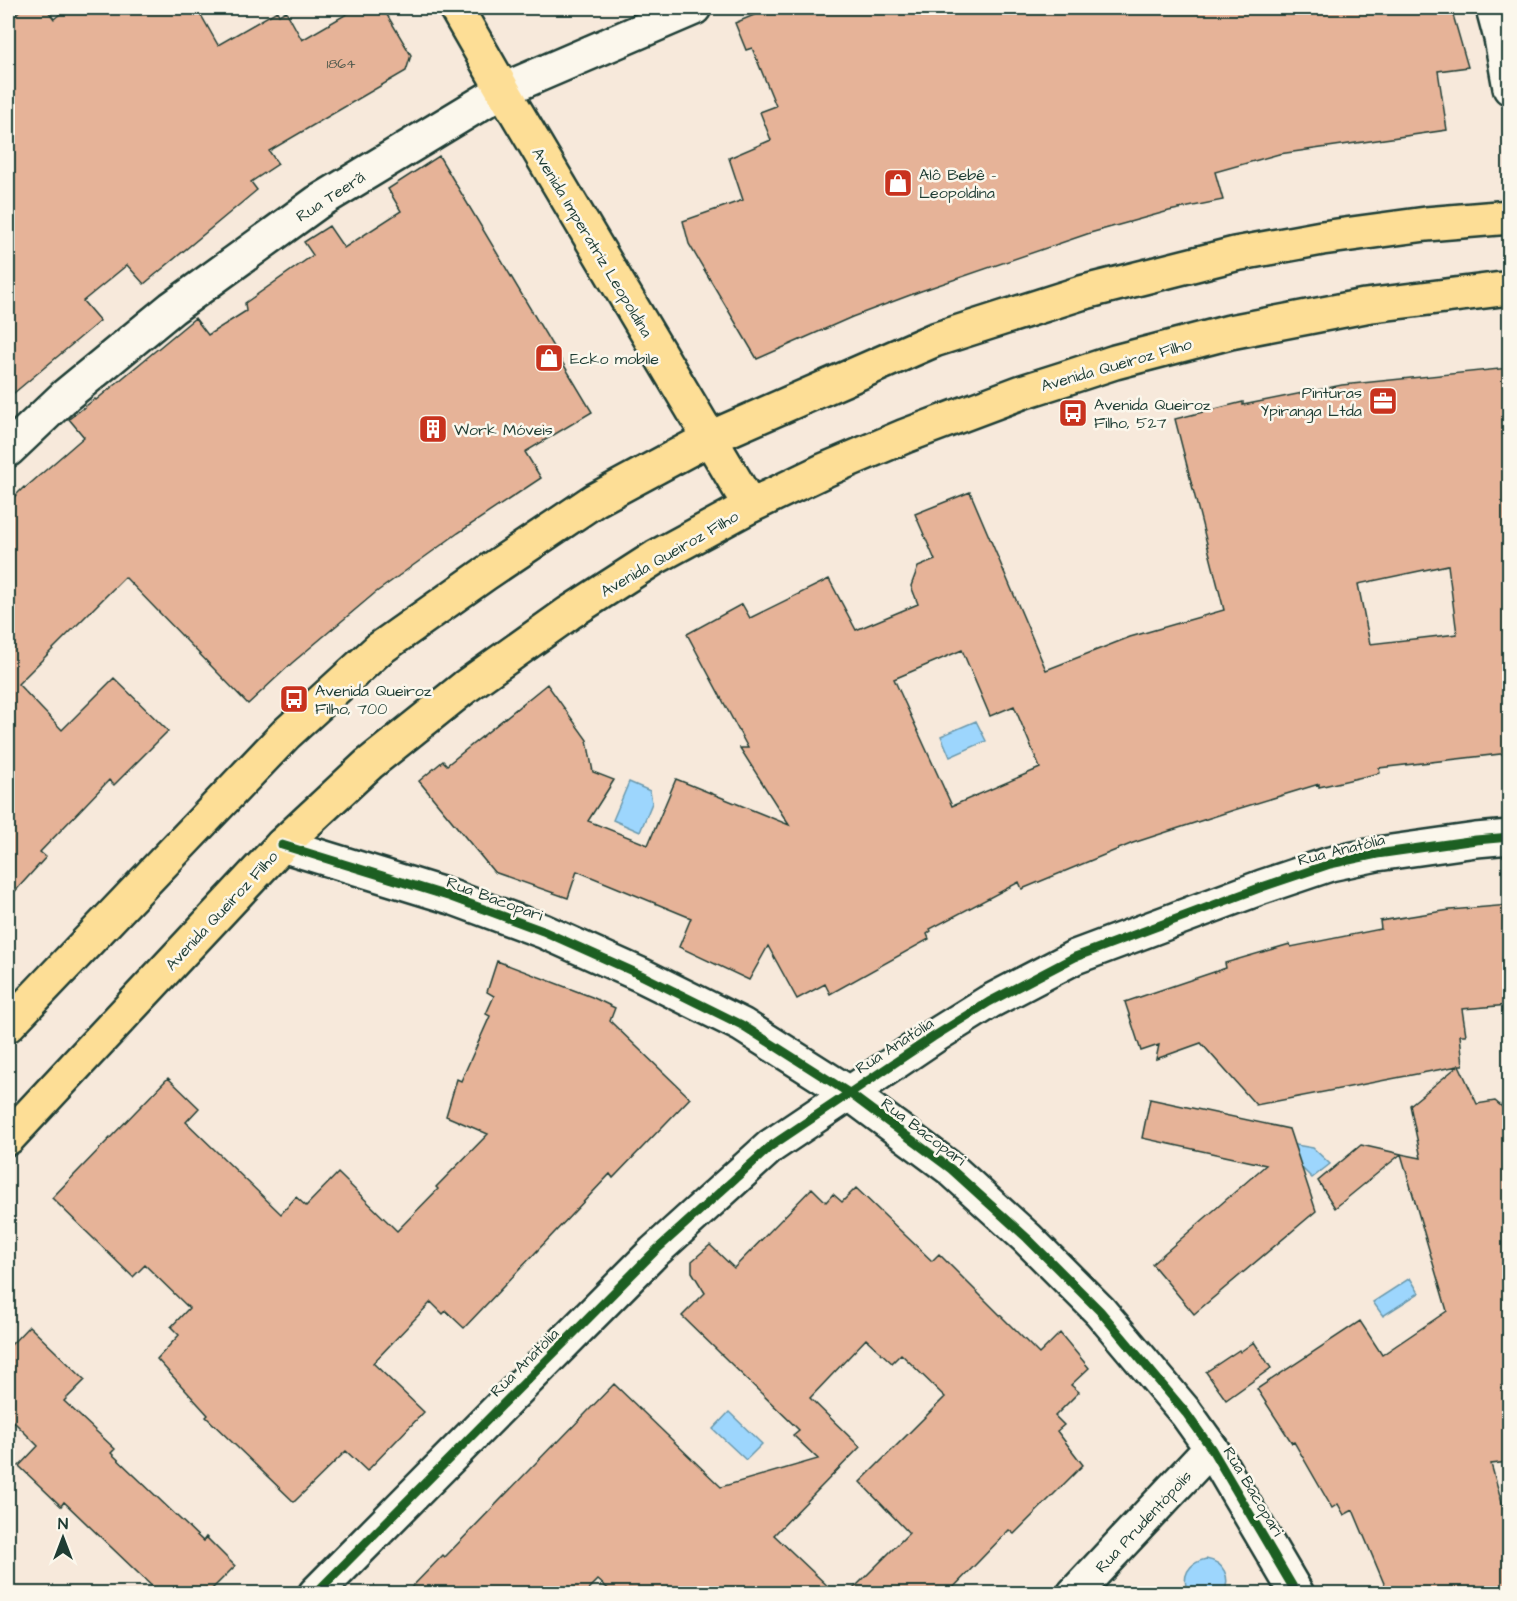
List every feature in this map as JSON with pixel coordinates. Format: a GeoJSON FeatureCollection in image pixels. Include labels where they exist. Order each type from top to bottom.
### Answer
{"type":"FeatureCollection","features":[{"type":"Feature","properties":{"kind":"main road","name":"Avenida Imperatriz Leopoldina"},"geometry":{"type":"LineString","coordinates":[[456,8],[750,506]]}},
{"type":"Feature","properties":{"kind":"main road"},"geometry":{"type":"LineString","coordinates":[[8,1025],[286,734],[379,649],[595,500],[710,438],[934,340],[1081,293],[1235,254],[1322,238],[1426,224],[1509,217]]}},
{"type":"Feature","properties":{"kind":"main road","name":"Avenida Queiroz Filho"},"geometry":{"type":"LineString","coordinates":[[8,1138],[282,845],[369,764],[465,687],[569,614],[656,557],[750,506],[825,470],[1022,392],[1115,363],[1230,332],[1365,306],[1509,288]]}},
{"type":"Feature","properties":{"kind":"street","name":"Rua Teerã"},"geometry":{"type":"LineString","coordinates":[[8,450],[66,395],[172,308],[318,202],[503,90],[694,8]]}},
{"type":"Feature","properties":{"kind":"street"},"geometry":{"type":"LineString","coordinates":[[1493,8],[1501,38],[1509,88]]}},
{"type":"Feature","properties":{"kind":"street","name":"Rua Anatólia"},"geometry":{"type":"LineString","coordinates":[[315,1593],[654,1252],[771,1146],[989,1002],[1075,957],[1330,864],[1377,854],[1509,837]]}},
{"type":"Feature","properties":{"kind":"street","name":"Rua Bacopari"},"geometry":{"type":"LineString","coordinates":[[282,845],[451,897],[543,931],[641,975],[742,1025],[849,1093],[951,1169],[1027,1238],[1100,1311],[1186,1413],[1211,1448],[1297,1593]]}},
{"type":"Feature","properties":{"kind":"street","name":"Rua Prudentópolis"},"geometry":{"type":"LineString","coordinates":[[1074,1593],[1211,1448]]}},
{"type":"Feature","properties":{"kind":"water"},"geometry":{"type":"Polygon","coordinates":[[[976,721],[986,741],[950,757],[941,736],[976,721]]]}},
{"type":"Feature","properties":{"kind":"water"},"geometry":{"type":"Polygon","coordinates":[[[629,782],[650,791],[652,803],[640,832],[613,820],[629,782]]]}},
{"type":"Feature","properties":{"kind":"water"},"geometry":{"type":"Polygon","coordinates":[[[1290,1144],[1313,1148],[1330,1164],[1312,1178],[1299,1165],[1290,1144]]]}},
{"type":"Feature","properties":{"kind":"water"},"geometry":{"type":"Polygon","coordinates":[[[1410,1278],[1419,1293],[1383,1316],[1373,1302],[1410,1278]]]}},
{"type":"Feature","properties":{"kind":"water"},"geometry":{"type":"Polygon","coordinates":[[[729,1412],[762,1444],[746,1460],[713,1429],[729,1412]]]}},
{"type":"Feature","properties":{"kind":"water"},"geometry":{"type":"Polygon","coordinates":[[[1206,1559],[1217,1563],[1224,1571],[1227,1581],[1224,1593],[1188,1593],[1185,1581],[1188,1571],[1195,1564],[1206,1559]]]}},
{"type":"Feature","properties":{"kind":"building"},"geometry":{"type":"Polygon","coordinates":[[[23,8],[46,8],[54,19],[67,8],[197,8],[218,45],[277,11],[279,15],[286,11],[302,40],[357,8],[383,8],[411,55],[406,71],[269,151],[278,164],[251,182],[257,190],[144,284],[127,265],[83,301],[100,321],[8,398],[8,21],[23,8]]]}},
{"type":"Feature","properties":{"kind":"building"},"geometry":{"type":"Polygon","coordinates":[[[771,8],[1451,8],[1468,67],[1438,71],[1447,130],[1279,154],[1215,172],[1223,200],[1169,211],[1090,233],[852,317],[757,359],[689,244],[683,221],[743,200],[729,158],[771,140],[760,112],[776,106],[752,48],[746,50],[735,23],[771,8]]]}},
{"type":"Feature","properties":{"kind":"building"},"geometry":{"type":"Polygon","coordinates":[[[439,156],[592,412],[525,452],[541,478],[458,533],[375,593],[292,663],[248,704],[125,577],[18,684],[62,730],[114,678],[168,731],[114,785],[109,780],[40,852],[46,857],[8,899],[8,503],[84,437],[69,419],[96,400],[195,318],[208,335],[246,311],[245,303],[313,255],[304,242],[329,226],[344,248],[401,211],[388,189],[439,156]]]}},
{"type":"Feature","properties":{"kind":"building"},"geometry":{"type":"Polygon","coordinates":[[[1509,368],[1509,753],[1379,768],[1380,773],[1319,787],[1319,784],[1133,843],[1022,889],[1019,882],[930,929],[931,931],[927,934],[929,939],[830,994],[825,984],[797,999],[768,946],[749,980],[679,947],[691,918],[577,871],[568,898],[494,872],[419,781],[443,761],[447,765],[547,684],[587,740],[593,772],[614,780],[588,821],[648,845],[676,779],[789,825],[740,748],[748,748],[687,634],[742,604],[750,618],[829,579],[856,630],[918,604],[911,586],[918,567],[935,560],[915,514],[970,492],[1046,670],[1130,637],[1224,610],[1175,419],[1243,402],[1243,405],[1342,385],[1509,368]],[[1448,565],[1358,584],[1370,644],[1457,634],[1448,565]],[[962,650],[894,679],[952,806],[1040,768],[1014,706],[990,716],[962,650]]]}},
{"type":"Feature","properties":{"kind":"building"},"geometry":{"type":"Polygon","coordinates":[[[1509,905],[1509,1005],[1462,1009],[1466,1035],[1460,1035],[1463,1065],[1459,1065],[1477,1104],[1495,1101],[1508,1112],[1509,1121],[1509,1462],[1491,1464],[1509,1527],[1509,1593],[1388,1593],[1353,1510],[1344,1515],[1338,1504],[1332,1508],[1294,1442],[1292,1443],[1257,1389],[1360,1321],[1382,1355],[1447,1311],[1401,1154],[1421,1158],[1410,1105],[1458,1066],[1256,1105],[1201,1043],[1156,1059],[1159,1045],[1141,1051],[1125,1002],[1226,968],[1225,963],[1290,944],[1291,947],[1381,929],[1380,921],[1450,910],[1509,905]]]}},
{"type":"Feature","properties":{"kind":"building"},"geometry":{"type":"Polygon","coordinates":[[[497,961],[615,1008],[610,1021],[690,1098],[613,1178],[610,1174],[464,1328],[446,1311],[443,1314],[431,1302],[373,1363],[424,1412],[367,1471],[346,1451],[294,1502],[206,1417],[208,1415],[157,1359],[179,1335],[171,1327],[189,1308],[145,1265],[133,1277],[52,1198],[168,1078],[199,1108],[186,1122],[281,1214],[296,1197],[306,1206],[338,1173],[397,1231],[488,1134],[446,1116],[457,1079],[461,1081],[490,1016],[486,1014],[494,996],[487,992],[497,961]]]}},
{"type":"Feature","properties":{"kind":"building"},"geometry":{"type":"Polygon","coordinates":[[[1150,1099],[1289,1129],[1316,1211],[1194,1314],[1152,1264],[1266,1165],[1142,1138],[1150,1099]]]}},
{"type":"Feature","properties":{"kind":"building"},"geometry":{"type":"Polygon","coordinates":[[[1361,1145],[1401,1154],[1335,1208],[1318,1181],[1361,1145]]]}},
{"type":"Feature","properties":{"kind":"building"},"geometry":{"type":"Polygon","coordinates":[[[812,1188],[826,1202],[833,1194],[842,1202],[856,1188],[932,1261],[939,1254],[1039,1354],[1060,1333],[1089,1368],[1071,1385],[1079,1392],[1055,1416],[1064,1425],[1057,1431],[1083,1465],[1014,1534],[1009,1530],[948,1593],[849,1593],[909,1533],[860,1482],[945,1397],[901,1354],[892,1363],[866,1339],[810,1398],[860,1447],[774,1535],[835,1593],[613,1593],[598,1580],[585,1593],[406,1593],[443,1555],[445,1557],[614,1384],[721,1487],[818,1459],[793,1435],[799,1430],[682,1316],[705,1293],[692,1272],[692,1261],[710,1245],[734,1268],[812,1188]]]}},
{"type":"Feature","properties":{"kind":"building"},"geometry":{"type":"Polygon","coordinates":[[[29,1326],[85,1380],[64,1401],[115,1449],[111,1453],[203,1541],[206,1537],[235,1566],[208,1593],[159,1593],[64,1502],[61,1506],[19,1466],[38,1446],[8,1416],[8,1348],[29,1326]]]}},
{"type":"Feature","properties":{"kind":"building"},"geometry":{"type":"Polygon","coordinates":[[[1254,1342],[1271,1368],[1226,1400],[1206,1372],[1254,1342]]]}},
{"type":"Feature","properties":{"kind":"cycle path"},"geometry":{"type":"LineString","coordinates":[[315,1594],[654,1252],[771,1146],[933,1037],[989,1002],[1075,957],[1262,887],[1330,864],[1377,854],[1510,837]]}},
{"type":"Feature","properties":{"kind":"cycle path"},"geometry":{"type":"LineString","coordinates":[[282,845],[451,897],[543,931],[641,975],[742,1025],[849,1093],[951,1169],[1027,1238],[1100,1311],[1186,1413],[1211,1448],[1297,1594]]}},
{"type":"Feature","properties":{"kind":"place","name":"Alô Bebê - Leopoldina"},"geometry":{"type":"Point","coordinates":[898,183]}},
{"type":"Feature","properties":{"kind":"place","name":"Ecko mobile"},"geometry":{"type":"Point","coordinates":[549,358]}},
{"type":"Feature","properties":{"kind":"place","name":"Pinturas Ypiranga Ltda"},"geometry":{"type":"Point","coordinates":[1383,401]}},
{"type":"Feature","properties":{"kind":"place","name":"Avenida Queiroz Filho, 527"},"geometry":{"type":"Point","coordinates":[1073,413]}},
{"type":"Feature","properties":{"kind":"place","name":"Work Móveis"},"geometry":{"type":"Point","coordinates":[433,429]}},
{"type":"Feature","properties":{"kind":"place","name":"Avenida Queiroz Filho, 700"},"geometry":{"type":"Point","coordinates":[294,699]}}]}
